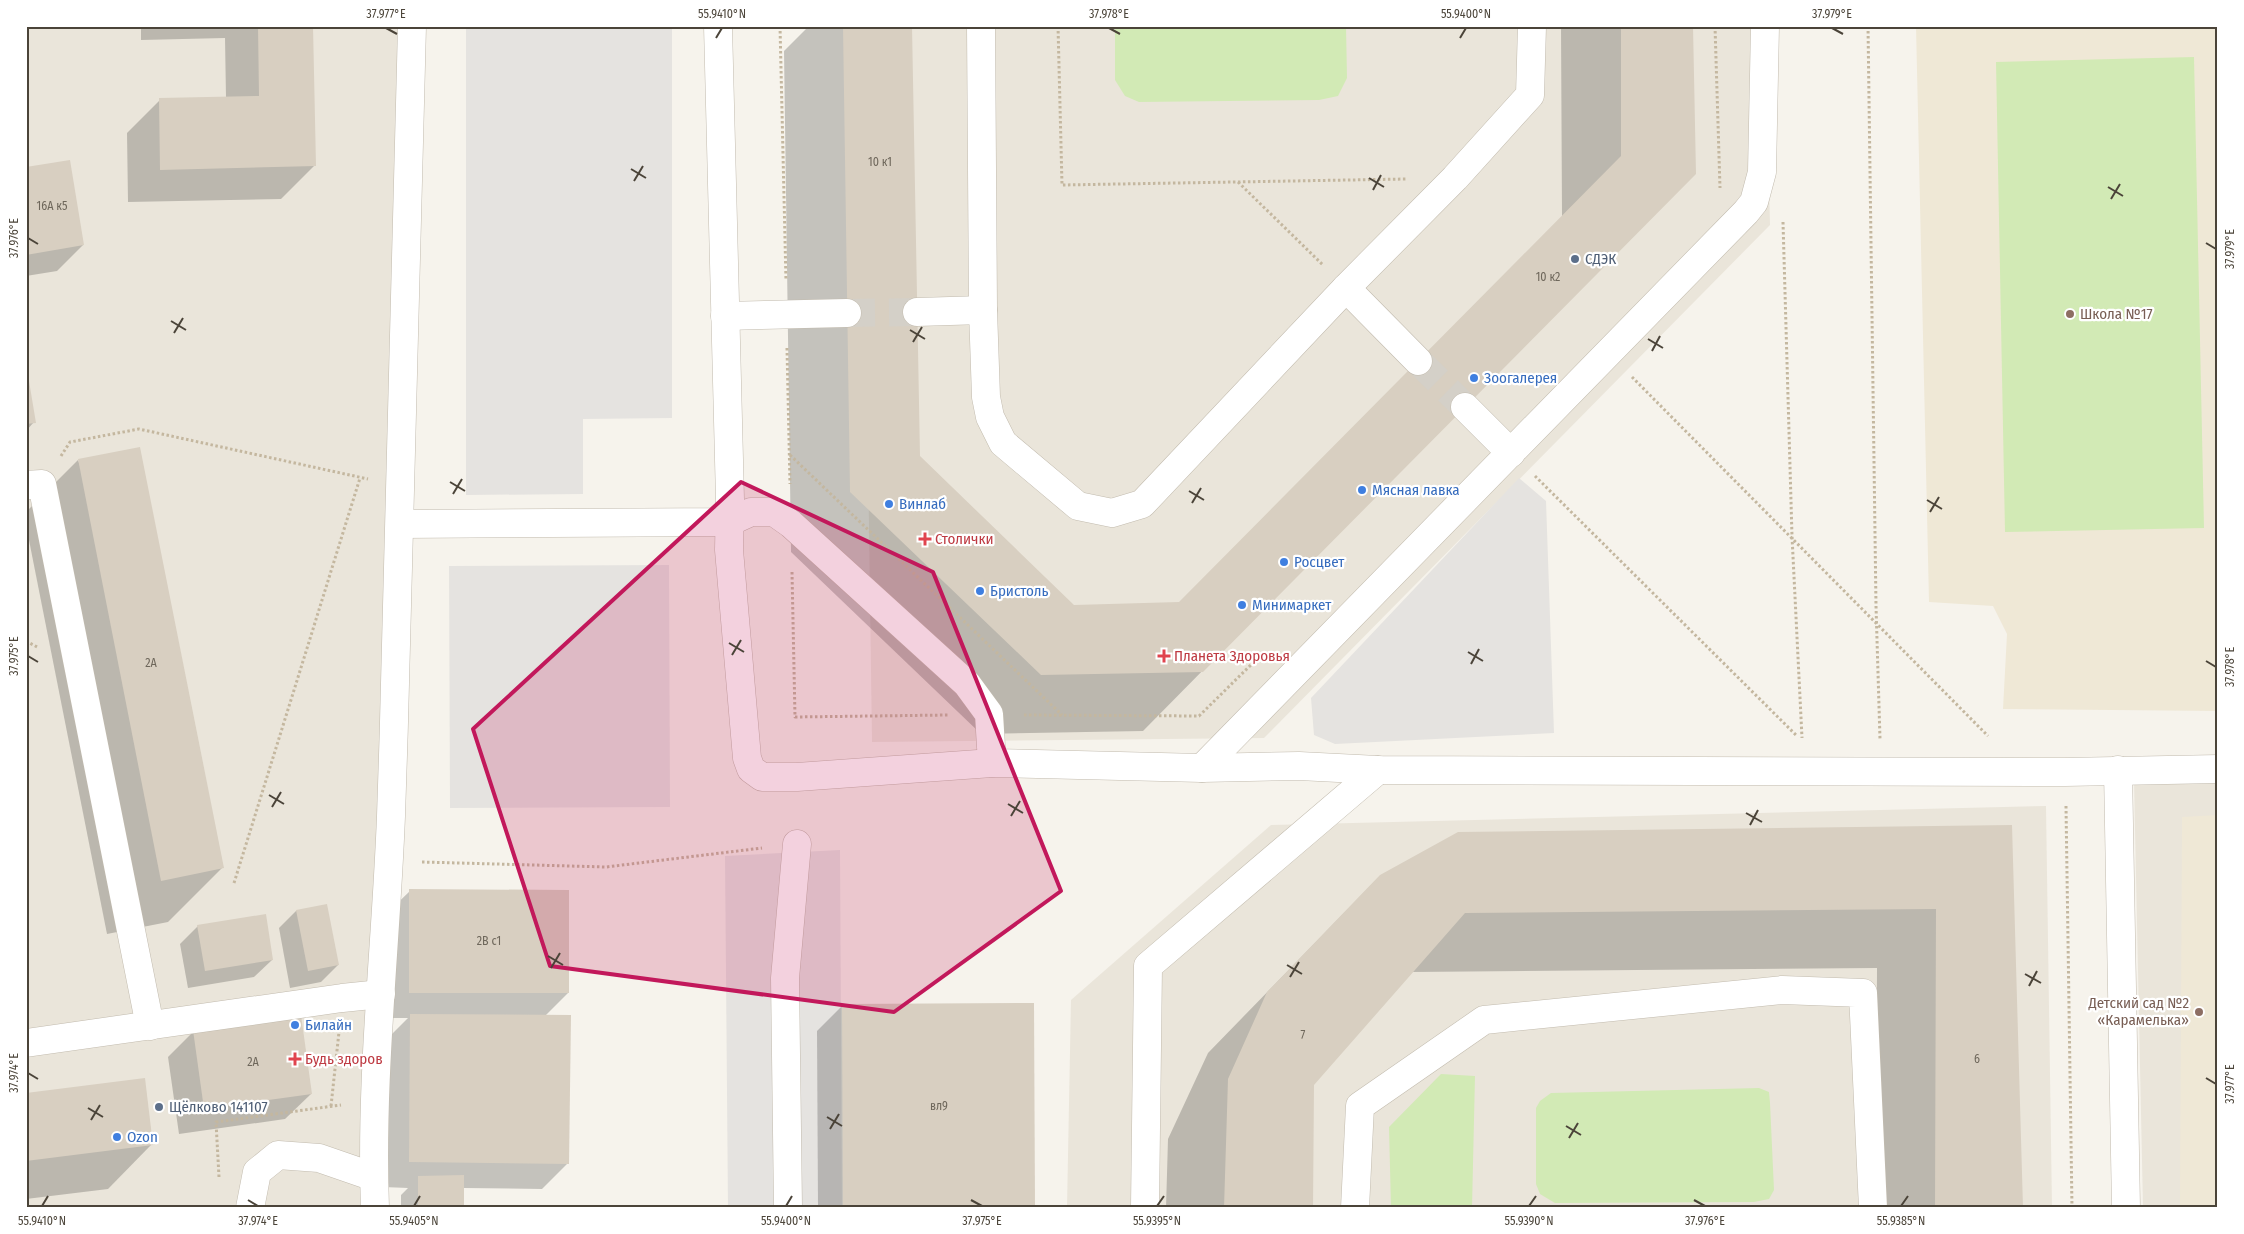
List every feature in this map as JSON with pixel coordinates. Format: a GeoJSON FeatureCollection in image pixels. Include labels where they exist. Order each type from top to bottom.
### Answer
{"type":"FeatureCollection","features":[{"type":"Feature","properties":{"kind":"street"},"geometry":{"type":"LineString","coordinates":[[375,1208],[374,1104],[389,861],[400,524],[412,26]]}},
{"type":"Feature","properties":{"kind":"street"},"geometry":{"type":"LineString","coordinates":[[718,26],[730,522],[729,550],[747,758],[751,769],[762,777],[797,777],[992,763],[1202,768],[1299,766],[1378,770],[2065,772],[2218,770]]}},
{"type":"Feature","properties":{"kind":"street"},"geometry":{"type":"LineString","coordinates":[[981,26],[983,310],[986,397],[990,418],[1002,443],[1078,506],[1112,513],[1142,504],[1346,288],[1455,178],[1530,96],[1532,26]]}},
{"type":"Feature","properties":{"kind":"street"},"geometry":{"type":"LineString","coordinates":[[1202,768],[1754,202],[1762,172],[1765,26]]}},
{"type":"Feature","properties":{"kind":"street"},"geometry":{"type":"LineString","coordinates":[[1346,288],[1418,360]]}},
{"type":"Feature","properties":{"kind":"street"},"geometry":{"type":"LineString","coordinates":[[917,312],[983,310]]}},
{"type":"Feature","properties":{"kind":"street"},"geometry":{"type":"LineString","coordinates":[[725,316],[848,313]]}},
{"type":"Feature","properties":{"kind":"street"},"geometry":{"type":"LineString","coordinates":[[1465,406],[1511,453]]}},
{"type":"Feature","properties":{"kind":"street"},"geometry":{"type":"LineString","coordinates":[[34,485],[150,1026]]}},
{"type":"Feature","properties":{"kind":"street"},"geometry":{"type":"LineString","coordinates":[[400,524],[730,522],[751,512],[774,512],[791,524],[966,684],[988,714],[992,763]]}},
{"type":"Feature","properties":{"kind":"street"},"geometry":{"type":"LineString","coordinates":[[1145,1208],[1148,966],[1378,770]]}},
{"type":"Feature","properties":{"kind":"street"},"geometry":{"type":"LineString","coordinates":[[2118,770],[2126,1208]]}},
{"type":"Feature","properties":{"kind":"street"},"geometry":{"type":"LineString","coordinates":[[788,1208],[785,978],[797,844]]}},
{"type":"Feature","properties":{"kind":"street"},"geometry":{"type":"LineString","coordinates":[[1355,1208],[1360,1106],[1484,1020],[1782,990],[1863,994],[1873,1208]]}},
{"type":"Feature","properties":{"kind":"street"},"geometry":{"type":"LineString","coordinates":[[26,1043],[381,994]]}},
{"type":"Feature","properties":{"kind":"street"},"geometry":{"type":"LineString","coordinates":[[250,1208],[257,1172],[278,1154],[320,1158],[374,1177]]}},
{"type":"Feature","properties":{"kind":"path"},"geometry":{"type":"LineString","coordinates":[[1058,26],[1062,185],[1455,178]]}},
{"type":"Feature","properties":{"kind":"path"},"geometry":{"type":"LineString","coordinates":[[1868,26],[1876,622],[1880,739]]}},
{"type":"Feature","properties":{"kind":"path"},"geometry":{"type":"LineString","coordinates":[[1237,182],[1346,288]]}},
{"type":"Feature","properties":{"kind":"path"},"geometry":{"type":"LineString","coordinates":[[1511,453],[1802,741],[1792,536],[1783,218]]}},
{"type":"Feature","properties":{"kind":"path"},"geometry":{"type":"LineString","coordinates":[[1626,371],[1792,536],[1994,742]]}},
{"type":"Feature","properties":{"kind":"path"},"geometry":{"type":"LineString","coordinates":[[34,485],[70,442],[139,430],[371,480]]}},
{"type":"Feature","properties":{"kind":"path"},"geometry":{"type":"LineString","coordinates":[[790,454],[1063,715]]}},
{"type":"Feature","properties":{"kind":"path"},"geometry":{"type":"LineString","coordinates":[[234,884],[360,478]]}},
{"type":"Feature","properties":{"kind":"path"},"geometry":{"type":"LineString","coordinates":[[2065,772],[2072,1208]]}},
{"type":"Feature","properties":{"kind":"path"},"geometry":{"type":"LineString","coordinates":[[389,861],[606,867],[797,844]]}},
{"type":"Feature","properties":{"kind":"highlighted area"},"geometry":{"type":"Polygon","coordinates":[[[741,482],[933,572],[1061,891],[894,1012],[550,966],[473,729],[741,482]]]}},
{"type":"Feature","properties":{"kind":"shaded area"},"geometry":{"type":"Polygon","coordinates":[[[26,26],[412,26],[375,1208],[26,1208],[26,26]]]}},
{"type":"Feature","properties":{"kind":"shaded area"},"geometry":{"type":"Polygon","coordinates":[[[466,26],[672,26],[672,418],[583,419],[583,494],[466,495],[466,26]]]}},
{"type":"Feature","properties":{"kind":"shaded area"},"geometry":{"type":"Polygon","coordinates":[[[862,26],[1765,26],[1770,225],[1264,738],[872,742],[862,26]]]}},
{"type":"Feature","properties":{"kind":"shaded area","name":"Школа №17"},"geometry":{"type":"Polygon","coordinates":[[[1916,26],[2218,26],[2218,711],[2003,709],[2007,634],[1993,606],[1929,602],[1916,26]]]}},
{"type":"Feature","properties":{"kind":"shaded area"},"geometry":{"type":"Polygon","coordinates":[[[1519,478],[1546,501],[1554,733],[1335,744],[1314,735],[1311,698],[1519,478]]]}},
{"type":"Feature","properties":{"kind":"shaded area"},"geometry":{"type":"Polygon","coordinates":[[[669,565],[670,807],[450,808],[449,566],[669,565]]]}},
{"type":"Feature","properties":{"kind":"shaded area"},"geometry":{"type":"Polygon","coordinates":[[[2218,779],[2218,1208],[2143,1208],[2134,781],[2218,779]]]}},
{"type":"Feature","properties":{"kind":"shaded area"},"geometry":{"type":"Polygon","coordinates":[[[2046,806],[2052,1208],[1067,1208],[1071,1000],[1271,825],[2046,806]]]}},
{"type":"Feature","properties":{"kind":"shaded area","name":"Детский сад №2 «Карамелька»"},"geometry":{"type":"Polygon","coordinates":[[[2218,815],[2218,1208],[2180,1208],[2182,817],[2218,815]]]}},
{"type":"Feature","properties":{"kind":"shaded area"},"geometry":{"type":"Polygon","coordinates":[[[840,850],[842,1208],[728,1208],[725,856],[840,850]]]}},
{"type":"Feature","properties":{"kind":"green space"},"geometry":{"type":"Polygon","coordinates":[[[1115,26],[1346,26],[1347,78],[1338,96],[1319,100],[1139,102],[1125,96],[1115,80],[1115,26]]]}},
{"type":"Feature","properties":{"kind":"green space"},"geometry":{"type":"Polygon","coordinates":[[[2194,57],[2204,528],[2005,532],[1996,62],[2194,57]]]}},
{"type":"Feature","properties":{"kind":"green space"},"geometry":{"type":"Polygon","coordinates":[[[1441,1074],[1475,1076],[1472,1208],[1391,1208],[1389,1127],[1441,1074]]]}},
{"type":"Feature","properties":{"kind":"green space"},"geometry":{"type":"Polygon","coordinates":[[[1759,1088],[1769,1092],[1770,1103],[1774,1190],[1769,1199],[1754,1202],[1555,1203],[1540,1194],[1536,1184],[1536,1108],[1540,1101],[1551,1093],[1759,1088]]]}},
{"type":"Feature","properties":{"kind":"building"},"geometry":{"type":"Polygon","coordinates":[[[258,26],[313,26],[316,166],[160,170],[159,98],[259,96],[258,26]]]}},
{"type":"Feature","properties":{"kind":"building"},"geometry":{"type":"Polygon","coordinates":[[[843,26],[912,26],[920,456],[1074,605],[1179,602],[1621,156],[1621,26],[1693,26],[1696,174],[1203,672],[1041,675],[850,492],[843,26]]]}},
{"type":"Feature","properties":{"kind":"building"},"geometry":{"type":"Polygon","coordinates":[[[70,160],[84,245],[26,255],[26,167],[70,160]]]}},
{"type":"Feature","properties":{"kind":"building"},"geometry":{"type":"Polygon","coordinates":[[[26,363],[36,423],[26,424],[26,363]]]}},
{"type":"Feature","properties":{"kind":"building"},"geometry":{"type":"Polygon","coordinates":[[[140,447],[224,868],[161,881],[78,459],[140,447]]]}},
{"type":"Feature","properties":{"kind":"building"},"geometry":{"type":"Polygon","coordinates":[[[2012,825],[2023,1208],[1935,1208],[1936,909],[1465,913],[1314,1085],[1313,1208],[1224,1208],[1228,1079],[1267,992],[1380,875],[1458,832],[2012,825]]]}},
{"type":"Feature","properties":{"kind":"building"},"geometry":{"type":"Polygon","coordinates":[[[409,889],[569,890],[569,993],[409,993],[409,889]]]}},
{"type":"Feature","properties":{"kind":"building"},"geometry":{"type":"Polygon","coordinates":[[[327,904],[339,965],[308,971],[296,910],[327,904]]]}},
{"type":"Feature","properties":{"kind":"building"},"geometry":{"type":"Polygon","coordinates":[[[266,914],[273,960],[205,971],[197,925],[266,914]]]}},
{"type":"Feature","properties":{"kind":"building"},"geometry":{"type":"Polygon","coordinates":[[[1034,1003],[1035,1208],[843,1208],[842,1004],[1034,1003]]]}},
{"type":"Feature","properties":{"kind":"building"},"geometry":{"type":"Polygon","coordinates":[[[410,1014],[571,1015],[569,1164],[409,1162],[410,1014]]]}},
{"type":"Feature","properties":{"kind":"building"},"geometry":{"type":"Polygon","coordinates":[[[301,1015],[312,1094],[204,1109],[193,1030],[301,1015]]]}},
{"type":"Feature","properties":{"kind":"building"},"geometry":{"type":"Polygon","coordinates":[[[145,1078],[153,1145],[26,1161],[26,1093],[145,1078]]]}},
{"type":"Feature","properties":{"kind":"building"},"geometry":{"type":"Polygon","coordinates":[[[464,1175],[464,1208],[418,1208],[418,1176],[464,1175]]]}},
{"type":"Feature","properties":{"kind":"tunnel"},"geometry":{"type":"LineString","coordinates":[[847,313],[917,312]]}},
{"type":"Feature","properties":{"kind":"tunnel"},"geometry":{"type":"LineString","coordinates":[[1418,361],[1465,407]]}},
{"type":"Feature","properties":{"kind":"place","name":"СДЭК"},"geometry":{"type":"Point","coordinates":[1575,259]}},
{"type":"Feature","properties":{"kind":"place","name":"Школа №17"},"geometry":{"type":"Point","coordinates":[2070,314]}},
{"type":"Feature","properties":{"kind":"place","name":"Зоогалерея"},"geometry":{"type":"Point","coordinates":[1474,378]}},
{"type":"Feature","properties":{"kind":"place","name":"Мясная лавка"},"geometry":{"type":"Point","coordinates":[1362,490]}},
{"type":"Feature","properties":{"kind":"place","name":"Винлаб"},"geometry":{"type":"Point","coordinates":[889,504]}},
{"type":"Feature","properties":{"kind":"place","name":"Столички"},"geometry":{"type":"Point","coordinates":[925,539]}},
{"type":"Feature","properties":{"kind":"place","name":"Росцвет"},"geometry":{"type":"Point","coordinates":[1284,562]}},
{"type":"Feature","properties":{"kind":"place","name":"Бристоль"},"geometry":{"type":"Point","coordinates":[980,591]}},
{"type":"Feature","properties":{"kind":"place","name":"Минимаркет"},"geometry":{"type":"Point","coordinates":[1242,605]}},
{"type":"Feature","properties":{"kind":"place","name":"Планета Здоровья"},"geometry":{"type":"Point","coordinates":[1164,656]}},
{"type":"Feature","properties":{"kind":"place","name":"Детский сад №2 «Карамелька»"},"geometry":{"type":"Point","coordinates":[2199,1012]}},
{"type":"Feature","properties":{"kind":"place","name":"Билайн"},"geometry":{"type":"Point","coordinates":[295,1025]}},
{"type":"Feature","properties":{"kind":"place","name":"Будь здоров"},"geometry":{"type":"Point","coordinates":[295,1059]}},
{"type":"Feature","properties":{"kind":"place","name":"Щёлково 141107"},"geometry":{"type":"Point","coordinates":[159,1107]}},
{"type":"Feature","properties":{"kind":"place","name":"Ozon"},"geometry":{"type":"Point","coordinates":[117,1137]}}]}
